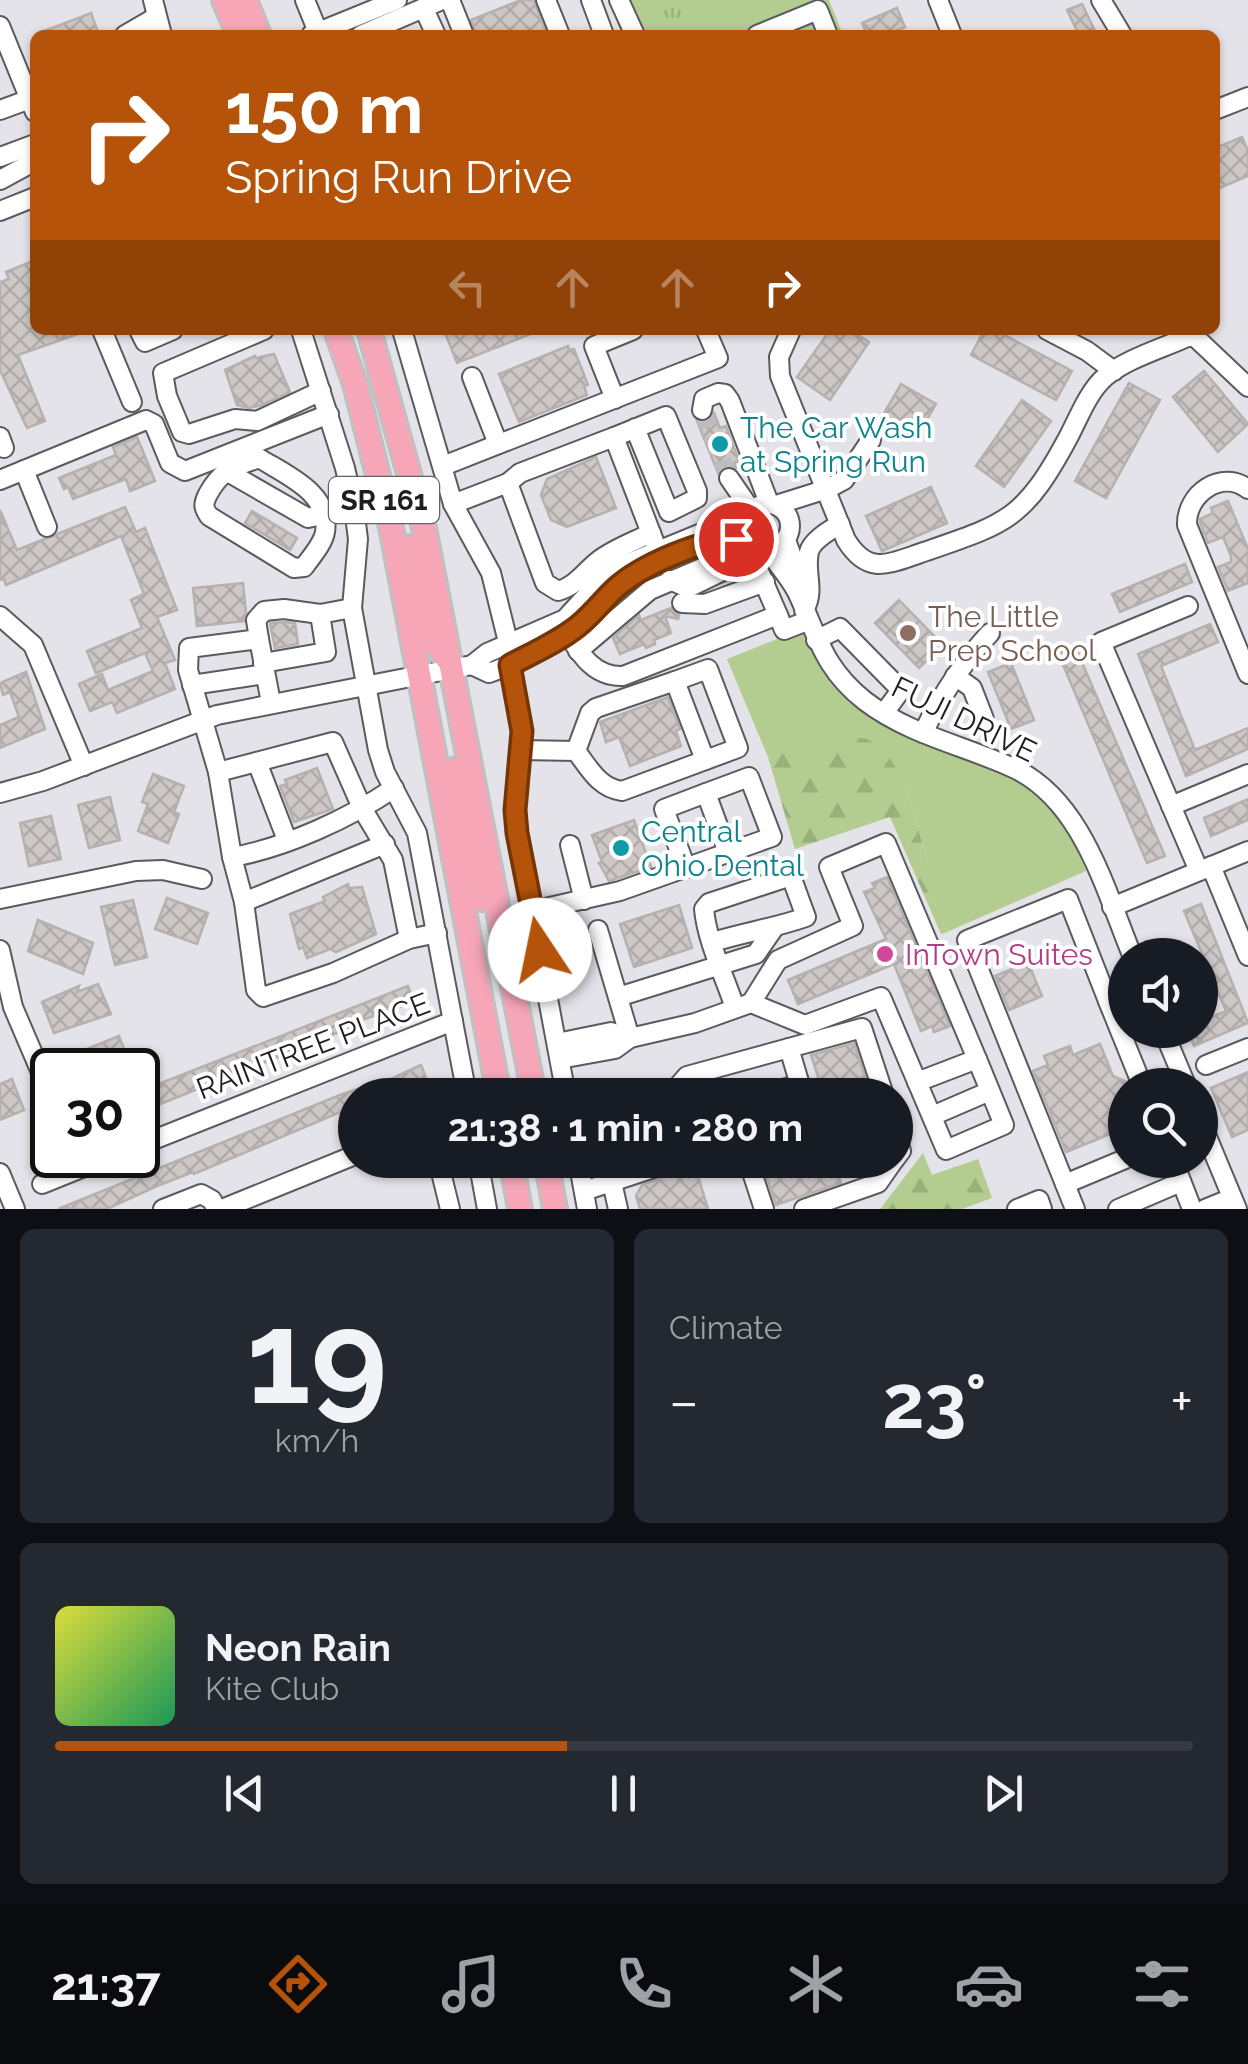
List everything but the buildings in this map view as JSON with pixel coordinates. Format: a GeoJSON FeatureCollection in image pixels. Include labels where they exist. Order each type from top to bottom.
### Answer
{"type":"FeatureCollection","features":[{"type":"Feature","properties":{"kind":"main road"},"geometry":{"type":"LineString","coordinates":[[208,0],[220,30]]}},
{"type":"Feature","properties":{"kind":"main road"},"geometry":{"type":"LineString","coordinates":[[224,0],[237,30]]}},
{"type":"Feature","properties":{"kind":"main road"},"geometry":{"type":"LineString","coordinates":[[245,0],[257,30]]}},
{"type":"Feature","properties":{"kind":"main road","name":"SR 161"},"geometry":{"type":"LineString","coordinates":[[338,335],[355,384],[391,527],[495,1078]]}},
{"type":"Feature","properties":{"kind":"main road","name":"SR 161"},"geometry":{"type":"LineString","coordinates":[[369,335],[386,383],[463,666],[531,1078]]}},
{"type":"Feature","properties":{"kind":"main road"},"geometry":{"type":"LineString","coordinates":[[355,384],[389,456],[430,634],[463,666]]}},
{"type":"Feature","properties":{"kind":"main road"},"geometry":{"type":"LineString","coordinates":[[418,674],[445,706],[492,943],[521,1027]]}},
{"type":"Feature","properties":{"kind":"main road"},"geometry":{"type":"LineString","coordinates":[[514,1178],[520,1209]]}},
{"type":"Feature","properties":{"kind":"main road"},"geometry":{"type":"LineString","coordinates":[[549,1178],[555,1209]]}},
{"type":"Feature","properties":{"kind":"street"},"geometry":{"type":"LineString","coordinates":[[304,0],[313,30]]}},
{"type":"Feature","properties":{"kind":"street"},"geometry":{"type":"LineString","coordinates":[[324,30],[396,0]]}},
{"type":"Feature","properties":{"kind":"street"},"geometry":{"type":"LineString","coordinates":[[373,30],[442,0]]}},
{"type":"Feature","properties":{"kind":"street"},"geometry":{"type":"LineString","coordinates":[[450,0],[462,30]]}},
{"type":"Feature","properties":{"kind":"street"},"geometry":{"type":"LineString","coordinates":[[546,0],[558,30]]}},
{"type":"Feature","properties":{"kind":"street"},"geometry":{"type":"LineString","coordinates":[[591,0],[602,30]]}},
{"type":"Feature","properties":{"kind":"street"},"geometry":{"type":"LineString","coordinates":[[619,0],[633,30]]}},
{"type":"Feature","properties":{"kind":"street"},"geometry":{"type":"LineString","coordinates":[[938,0],[950,30]]}},
{"type":"Feature","properties":{"kind":"street"},"geometry":{"type":"LineString","coordinates":[[1101,0],[1119,30]]}},
{"type":"Feature","properties":{"kind":"street"},"geometry":{"type":"LineString","coordinates":[[424,8],[434,30]]}},
{"type":"Feature","properties":{"kind":"street"},"geometry":{"type":"LineString","coordinates":[[768,30],[818,10],[826,30]]}},
{"type":"Feature","properties":{"kind":"street"},"geometry":{"type":"LineString","coordinates":[[0,26],[30,100]]}},
{"type":"Feature","properties":{"kind":"street"},"geometry":{"type":"LineString","coordinates":[[1220,108],[1248,97]]}},
{"type":"Feature","properties":{"kind":"street"},"geometry":{"type":"LineString","coordinates":[[0,110],[30,105]]}},
{"type":"Feature","properties":{"kind":"street"},"geometry":{"type":"LineString","coordinates":[[0,157],[30,146]]}},
{"type":"Feature","properties":{"kind":"street"},"geometry":{"type":"LineString","coordinates":[[0,180],[30,164]]}},
{"type":"Feature","properties":{"kind":"street"},"geometry":{"type":"LineString","coordinates":[[0,211],[30,198]]}},
{"type":"Feature","properties":{"kind":"street"},"geometry":{"type":"LineString","coordinates":[[104,335],[132,402]]}},
{"type":"Feature","properties":{"kind":"street"},"geometry":{"type":"LineString","coordinates":[[142,335],[144,342],[161,335]]}},
{"type":"Feature","properties":{"kind":"street"},"geometry":{"type":"LineString","coordinates":[[252,335],[163,373],[167,396],[182,432],[189,434],[235,418],[257,421],[321,391]]}},
{"type":"Feature","properties":{"kind":"street"},"geometry":{"type":"LineString","coordinates":[[304,335],[354,508],[358,539],[352,608],[381,762],[417,834],[463,1078]]}},
{"type":"Feature","properties":{"kind":"street"},"geometry":{"type":"LineString","coordinates":[[404,335],[453,504],[491,573],[510,646]]}},
{"type":"Feature","properties":{"kind":"street"},"geometry":{"type":"LineString","coordinates":[[615,398],[594,346],[621,335]]}},
{"type":"Feature","properties":{"kind":"street"},"geometry":{"type":"LineString","coordinates":[[443,466],[718,358],[708,335]]}},
{"type":"Feature","properties":{"kind":"street"},"geometry":{"type":"LineString","coordinates":[[789,335],[777,367],[818,492],[856,556],[872,564],[891,563],[995,527],[1021,510],[1045,480],[1090,397],[1114,370],[1188,336],[1196,337],[1248,386]]}},
{"type":"Feature","properties":{"kind":"street"},"geometry":{"type":"LineString","coordinates":[[1057,335],[1114,370]]}},
{"type":"Feature","properties":{"kind":"street"},"geometry":{"type":"LineString","coordinates":[[472,377],[498,444]]}},
{"type":"Feature","properties":{"kind":"street"},"geometry":{"type":"LineString","coordinates":[[702,410],[704,399],[718,393],[725,394],[730,401],[761,508]]}},
{"type":"Feature","properties":{"kind":"street"},"geometry":{"type":"LineString","coordinates":[[0,480],[146,420],[154,424],[170,463],[185,471],[329,414]]}},
{"type":"Feature","properties":{"kind":"street"},"geometry":{"type":"LineString","coordinates":[[453,504],[508,483],[520,472],[666,416],[697,492],[693,502],[669,512],[636,428]]}},
{"type":"Feature","properties":{"kind":"street"},"geometry":{"type":"LineString","coordinates":[[614,437],[655,542]]}},
{"type":"Feature","properties":{"kind":"street"},"geometry":{"type":"LineString","coordinates":[[508,483],[550,588],[558,592],[570,588],[599,560],[818,492],[844,480],[871,440]]}},
{"type":"Feature","properties":{"kind":"street"},"geometry":{"type":"LineString","coordinates":[[258,458],[313,492],[324,516],[325,535],[304,567],[294,568],[205,510],[204,504],[218,475],[226,471],[258,458]]}},
{"type":"Feature","properties":{"kind":"street"},"geometry":{"type":"LineString","coordinates":[[24,470],[47,526]]}},
{"type":"Feature","properties":{"kind":"street"},"geometry":{"type":"LineString","coordinates":[[226,471],[308,518],[354,508]]}},
{"type":"Feature","properties":{"kind":"street"},"geometry":{"type":"LineString","coordinates":[[729,478],[761,508],[790,520]]}},
{"type":"Feature","properties":{"kind":"street"},"geometry":{"type":"LineString","coordinates":[[1248,489],[1242,484],[1220,483],[1194,497],[1187,511],[1188,524],[1248,674]]}},
{"type":"Feature","properties":{"kind":"street"},"geometry":{"type":"LineString","coordinates":[[578,651],[650,590],[670,580],[688,588],[758,550],[786,540],[790,520],[818,492]]}},
{"type":"Feature","properties":{"kind":"street"},"geometry":{"type":"LineString","coordinates":[[761,508],[746,530],[758,550],[765,582],[784,630],[805,616],[810,600],[809,552],[815,542],[840,524]]}},
{"type":"Feature","properties":{"kind":"street"},"geometry":{"type":"LineString","coordinates":[[463,666],[489,673],[510,665],[567,634],[618,586],[640,571],[722,539],[758,550]]}},
{"type":"Feature","properties":{"kind":"street","name":"FUJI DRIVE"},"geometry":{"type":"LineString","coordinates":[[786,540],[798,576],[796,588]]}},
{"type":"Feature","properties":{"kind":"street"},"geometry":{"type":"LineString","coordinates":[[0,793],[202,722],[271,703],[463,666],[553,627],[580,606],[610,574],[655,542]]}},
{"type":"Feature","properties":{"kind":"street","name":"FUJI DRIVE"},"geometry":{"type":"LineString","coordinates":[[758,550],[796,588],[816,640],[845,682],[884,714],[1015,768],[1067,812],[1125,938]]}},
{"type":"Feature","properties":{"kind":"street"},"geometry":{"type":"LineString","coordinates":[[650,590],[677,602],[705,604],[765,582]]}},
{"type":"Feature","properties":{"kind":"street"},"geometry":{"type":"LineString","coordinates":[[1188,606],[1101,642],[1172,806],[1248,956]]}},
{"type":"Feature","properties":{"kind":"street"},"geometry":{"type":"LineString","coordinates":[[271,703],[256,620],[264,611],[284,609],[320,614],[352,608]]}},
{"type":"Feature","properties":{"kind":"street"},"geometry":{"type":"LineString","coordinates":[[192,685],[326,652],[320,614]]}},
{"type":"Feature","properties":{"kind":"street"},"geometry":{"type":"LineString","coordinates":[[567,634],[600,672],[623,676],[778,615]]}},
{"type":"Feature","properties":{"kind":"street"},"geometry":{"type":"LineString","coordinates":[[0,616],[33,645],[84,766]]}},
{"type":"Feature","properties":{"kind":"street"},"geometry":{"type":"LineString","coordinates":[[816,640],[840,628],[901,690],[884,714]]}},
{"type":"Feature","properties":{"kind":"street"},"geometry":{"type":"LineString","coordinates":[[923,733],[955,676],[990,633]]}},
{"type":"Feature","properties":{"kind":"street"},"geometry":{"type":"LineString","coordinates":[[259,639],[189,648],[188,670],[218,772],[244,902],[256,990],[264,997],[409,939],[436,933]]}},
{"type":"Feature","properties":{"kind":"street"},"geometry":{"type":"LineString","coordinates":[[510,665],[522,731],[515,810],[563,1078]]}},
{"type":"Feature","properties":{"kind":"street"},"geometry":{"type":"LineString","coordinates":[[708,669],[738,748],[622,790],[610,790],[600,782],[576,751],[590,713],[596,708],[708,669]]}},
{"type":"Feature","properties":{"kind":"street"},"geometry":{"type":"LineString","coordinates":[[955,676],[972,688],[984,719]]}},
{"type":"Feature","properties":{"kind":"street"},"geometry":{"type":"LineString","coordinates":[[675,681],[704,760]]}},
{"type":"Feature","properties":{"kind":"street"},"geometry":{"type":"LineString","coordinates":[[218,772],[333,742],[362,810],[393,860],[409,939]]}},
{"type":"Feature","properties":{"kind":"street"},"geometry":{"type":"LineString","coordinates":[[521,750],[576,751]]}},
{"type":"Feature","properties":{"kind":"street"},"geometry":{"type":"LineString","coordinates":[[257,762],[287,840]]}},
{"type":"Feature","properties":{"kind":"street"},"geometry":{"type":"LineString","coordinates":[[1172,806],[1248,774]]}},
{"type":"Feature","properties":{"kind":"street"},"geometry":{"type":"LineString","coordinates":[[532,910],[620,891],[686,868],[728,852],[772,837],[749,777],[664,809],[686,868]]}},
{"type":"Feature","properties":{"kind":"street"},"geometry":{"type":"LineString","coordinates":[[232,856],[254,853],[362,810],[394,788]]}},
{"type":"Feature","properties":{"kind":"street"},"geometry":{"type":"LineString","coordinates":[[706,793],[728,852]]}},
{"type":"Feature","properties":{"kind":"street"},"geometry":{"type":"LineString","coordinates":[[558,1051],[620,1048],[630,1038],[685,1026],[743,1006],[778,960],[853,926],[829,867],[886,843],[1004,1125],[946,1150],[881,997],[806,1025],[743,1006],[721,966],[713,942],[705,916],[704,909],[709,903],[791,876],[806,917],[713,942]]}},
{"type":"Feature","properties":{"kind":"street"},"geometry":{"type":"LineString","coordinates":[[244,902],[385,844]]}},
{"type":"Feature","properties":{"kind":"street"},"geometry":{"type":"LineString","coordinates":[[570,845],[584,900]]}},
{"type":"Feature","properties":{"kind":"street"},"geometry":{"type":"LineString","coordinates":[[1112,907],[1248,851]]}},
{"type":"Feature","properties":{"kind":"street"},"geometry":{"type":"LineString","coordinates":[[0,900],[136,870],[163,870],[202,878]]}},
{"type":"Feature","properties":{"kind":"street"},"geometry":{"type":"LineString","coordinates":[[1075,1209],[968,940],[1068,900],[1108,981]]}},
{"type":"Feature","properties":{"kind":"street"},"geometry":{"type":"LineString","coordinates":[[618,997],[756,954],[774,928]]}},
{"type":"Feature","properties":{"kind":"street"},"geometry":{"type":"LineString","coordinates":[[598,930],[630,1038]]}},
{"type":"Feature","properties":{"kind":"street"},"geometry":{"type":"LineString","coordinates":[[0,950],[6,986],[31,1048]]}},
{"type":"Feature","properties":{"kind":"street","name":"RAINTREE PLACE"},"geometry":{"type":"LineString","coordinates":[[160,1137],[453,1020]]}},
{"type":"Feature","properties":{"kind":"street"},"geometry":{"type":"LineString","coordinates":[[686,1078],[862,1028],[878,1078]]}},
{"type":"Feature","properties":{"kind":"street"},"geometry":{"type":"LineString","coordinates":[[789,1048],[798,1078]]}},
{"type":"Feature","properties":{"kind":"street"},"geometry":{"type":"LineString","coordinates":[[1206,1066],[1248,1048]]}},
{"type":"Feature","properties":{"kind":"street"},"geometry":{"type":"LineString","coordinates":[[917,1082],[976,1059]]}},
{"type":"Feature","properties":{"kind":"street"},"geometry":{"type":"LineString","coordinates":[[932,1116],[990,1091]]}},
{"type":"Feature","properties":{"kind":"street"},"geometry":{"type":"LineString","coordinates":[[163,1209],[201,1194],[219,1209],[338,1162]]}},
{"type":"Feature","properties":{"kind":"street"},"geometry":{"type":"LineString","coordinates":[[1065,1184],[1108,1166]]}},
{"type":"Feature","properties":{"kind":"street"},"geometry":{"type":"LineString","coordinates":[[1205,1209],[1234,1203],[1218,1166]]}},
{"type":"Feature","properties":{"kind":"street"},"geometry":{"type":"LineString","coordinates":[[0,1173],[14,1209]]}},
{"type":"Feature","properties":{"kind":"street"},"geometry":{"type":"LineString","coordinates":[[42,1184],[57,1178]]}},
{"type":"Feature","properties":{"kind":"street"},"geometry":{"type":"LineString","coordinates":[[443,1178],[450,1206],[486,1201]]}},
{"type":"Feature","properties":{"kind":"street"},"geometry":{"type":"LineString","coordinates":[[611,1178],[618,1209]]}},
{"type":"Feature","properties":{"kind":"street"},"geometry":{"type":"LineString","coordinates":[[586,1200],[624,1178]]}},
{"type":"Feature","properties":{"kind":"street"},"geometry":{"type":"LineString","coordinates":[[754,1178],[764,1209]]}},
{"type":"Feature","properties":{"kind":"street"},"geometry":{"type":"LineString","coordinates":[[804,1209],[878,1183],[882,1178]]}},
{"type":"Feature","properties":{"kind":"street"},"geometry":{"type":"LineString","coordinates":[[1180,1178],[1192,1209]]}},
{"type":"Feature","properties":{"kind":"street"},"geometry":{"type":"LineString","coordinates":[[1118,1209],[1182,1182]]}},
{"type":"Feature","properties":{"kind":"street"},"geometry":{"type":"LineString","coordinates":[[1017,1209],[1039,1200],[1042,1209]]}},
{"type":"Feature","properties":{"kind":"green space"},"geometry":{"type":"Polygon","coordinates":[[[608,0],[829,0],[841,30],[620,30],[608,0]]]}},
{"type":"Feature","properties":{"kind":"green space"},"geometry":{"type":"Polygon","coordinates":[[[637,0],[715,0],[721,16],[686,30],[649,30],[637,0]]]}},
{"type":"Feature","properties":{"kind":"green space"},"geometry":{"type":"Polygon","coordinates":[[[805,628],[832,680],[869,715],[895,731],[1010,777],[1036,794],[1064,822],[1086,871],[947,932],[929,890],[929,866],[905,783],[800,751],[768,757],[727,659],[805,628]]]}},
{"type":"Feature","properties":{"kind":"green space"},"geometry":{"type":"Polygon","coordinates":[[[850,736],[867,739],[884,749],[905,783],[929,866],[929,890],[947,932],[941,934],[890,817],[795,849],[768,757],[850,736]]]}},
{"type":"Feature","properties":{"kind":"green space"},"geometry":{"type":"Polygon","coordinates":[[[923,1153],[932,1175],[978,1159],[992,1198],[962,1209],[880,1209],[904,1178],[913,1178],[913,1166],[923,1153]]]}},
{"type":"Feature","properties":{"kind":"tunnel"},"geometry":{"type":"LineString","coordinates":[[702,410],[729,478]]}},
{"type":"Feature","properties":{"kind":"place","name":"The Car Wash at Spring Run"},"geometry":{"type":"Point","coordinates":[720,444]}},
{"type":"Feature","properties":{"kind":"place","name":"The Little Prep School"},"geometry":{"type":"Point","coordinates":[908,633]}},
{"type":"Feature","properties":{"kind":"place","name":"Central Ohio Dental"},"geometry":{"type":"Point","coordinates":[621,848]}},
{"type":"Feature","properties":{"kind":"place","name":"InTown Suites"},"geometry":{"type":"Point","coordinates":[885,954]}},
{"type":"Feature","properties":{"kind":"route"},"geometry":{"type":"LineString","coordinates":[[540,950],[517,833],[515,810],[522,731],[510,665],[567,634],[618,586],[640,571],[695,548],[722,539],[736,539]]}}]}
